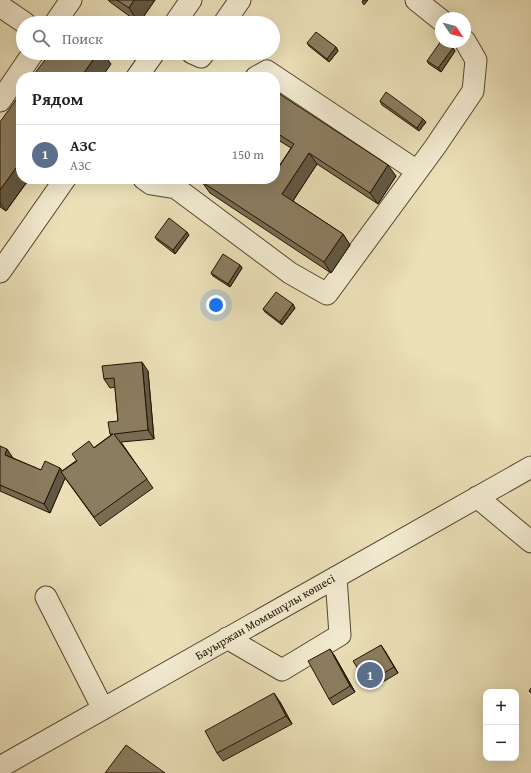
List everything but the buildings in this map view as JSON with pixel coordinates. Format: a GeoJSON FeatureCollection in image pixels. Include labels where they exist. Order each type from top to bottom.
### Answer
{"type":"FeatureCollection","features":[{"type":"Feature","properties":{"kind":"street"},"geometry":{"type":"LineString","coordinates":[[59,16],[71,0]]}},
{"type":"Feature","properties":{"kind":"street"},"geometry":{"type":"LineString","coordinates":[[180,16],[191,0]]}},
{"type":"Feature","properties":{"kind":"street"},"geometry":{"type":"LineString","coordinates":[[229,16],[240,0]]}},
{"type":"Feature","properties":{"kind":"street"},"geometry":{"type":"LineString","coordinates":[[416,0],[435,15]]}},
{"type":"Feature","properties":{"kind":"street"},"geometry":{"type":"LineString","coordinates":[[0,6],[16,17]]}},
{"type":"Feature","properties":{"kind":"street"},"geometry":{"type":"LineString","coordinates":[[151,184],[179,184],[290,274],[327,294],[418,171],[473,91],[476,60],[469,48]]}},
{"type":"Feature","properties":{"kind":"street"},"geometry":{"type":"LineString","coordinates":[[20,72],[29,60]]}},
{"type":"Feature","properties":{"kind":"street"},"geometry":{"type":"LineString","coordinates":[[141,72],[149,60]]}},
{"type":"Feature","properties":{"kind":"street"},"geometry":{"type":"LineString","coordinates":[[0,100],[16,78]]}},
{"type":"Feature","properties":{"kind":"street"},"geometry":{"type":"LineString","coordinates":[[280,80],[418,171]]}},
{"type":"Feature","properties":{"kind":"street"},"geometry":{"type":"LineString","coordinates":[[4,260],[61,184]]}},
{"type":"Feature","properties":{"kind":"street","name":"Бауыржан Момышұлы көшесі"},"geometry":{"type":"LineString","coordinates":[[0,767],[531,467]]}},
{"type":"Feature","properties":{"kind":"street"},"geometry":{"type":"LineString","coordinates":[[477,497],[531,542]]}},
{"type":"Feature","properties":{"kind":"street"},"geometry":{"type":"LineString","coordinates":[[227,638],[282,670],[340,635],[336,577]]}},
{"type":"Feature","properties":{"kind":"street"},"geometry":{"type":"LineString","coordinates":[[46,597],[102,709]]}},
{"type":"Feature","properties":{"kind":"place","name":"АЗС"},"geometry":{"type":"Point","coordinates":[370,675]}}]}
